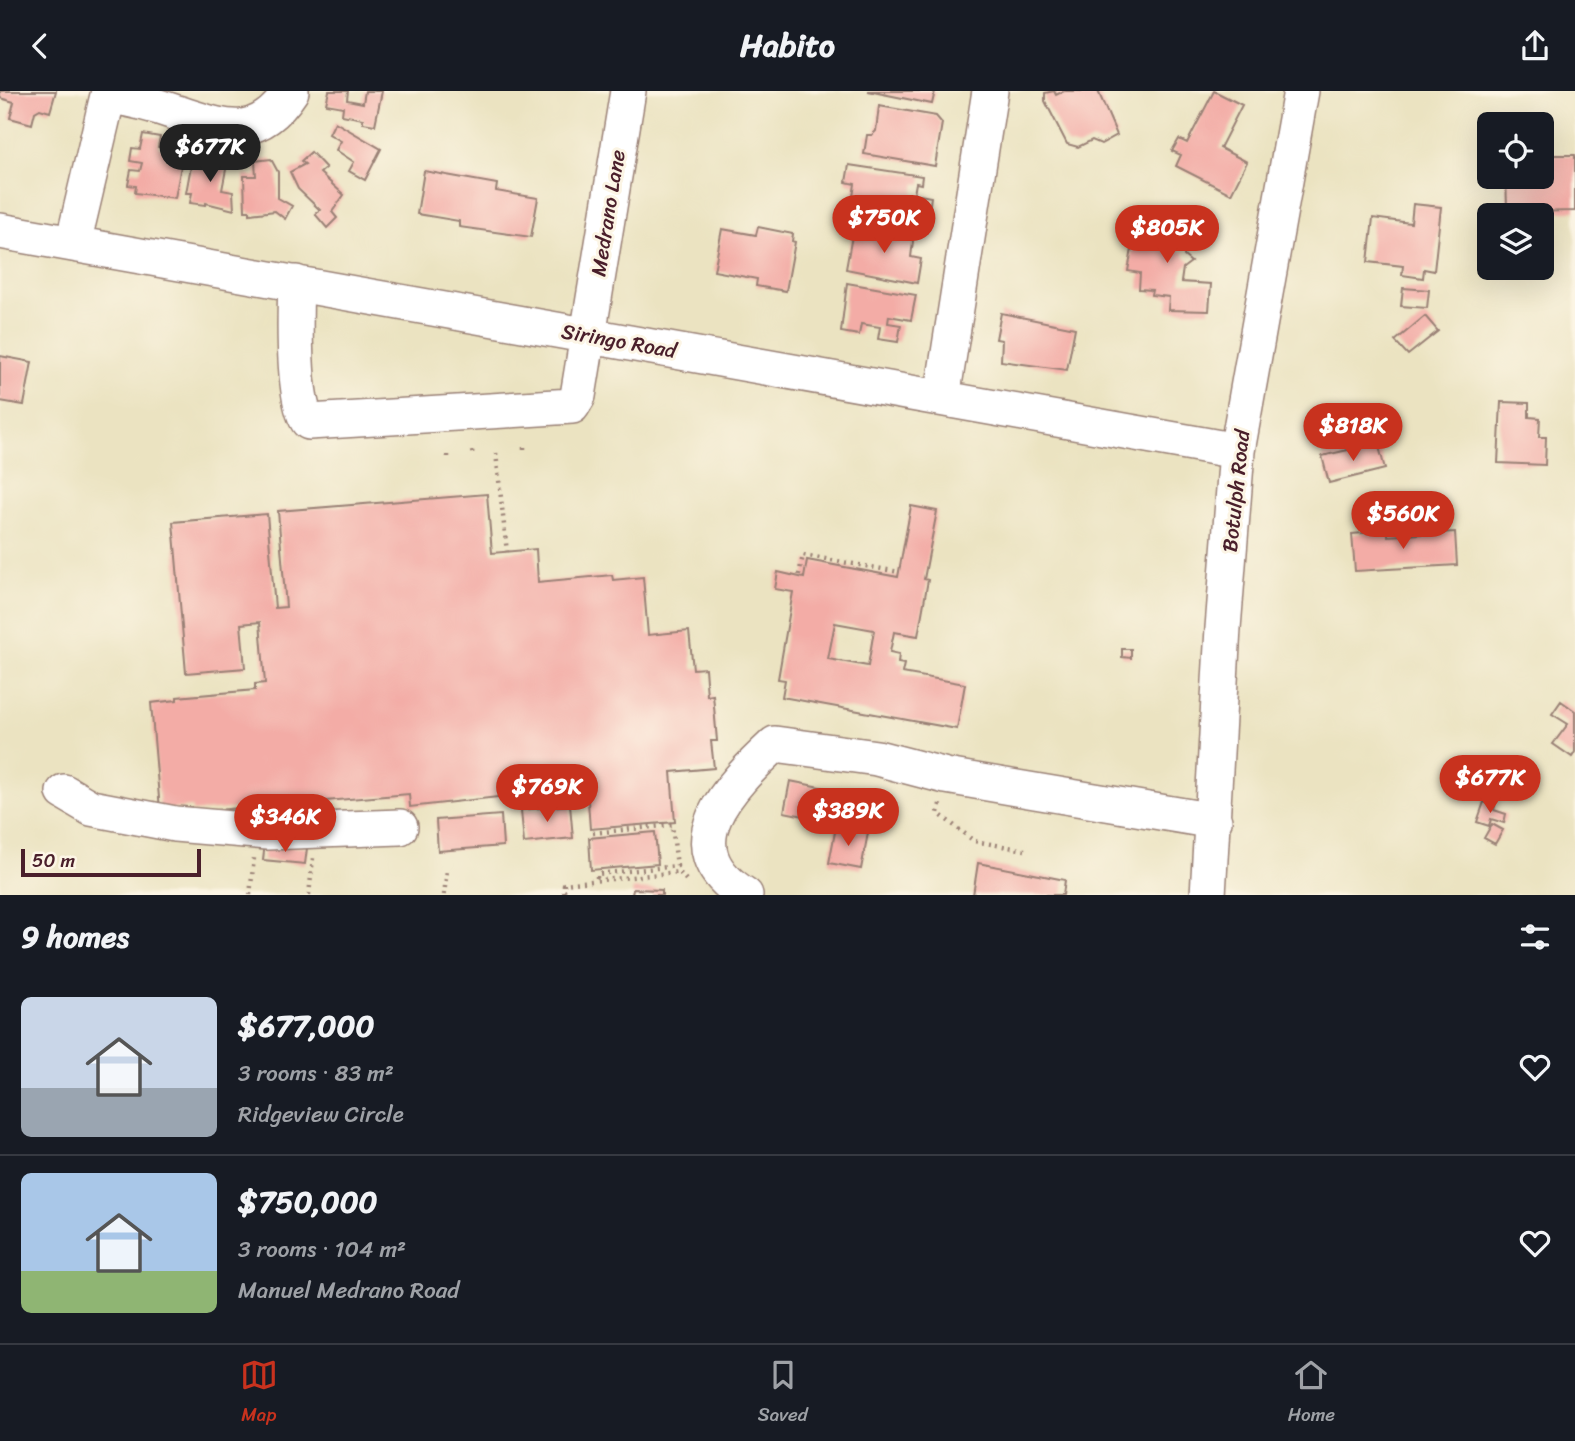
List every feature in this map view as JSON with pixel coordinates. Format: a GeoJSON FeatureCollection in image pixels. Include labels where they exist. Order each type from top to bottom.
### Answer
{"type":"FeatureCollection","features":[{"type":"Feature","properties":{"kind":"street"},"geometry":{"type":"LineString","coordinates":[[73,244],[109,93],[226,128],[245,126],[264,119],[280,108],[291,91]]}},
{"type":"Feature","properties":{"kind":"street","name":"Medrano Lane"},"geometry":{"type":"LineString","coordinates":[[296,283],[294,329],[301,411],[309,422],[566,408],[576,402],[578,396],[628,91]]}},
{"type":"Feature","properties":{"kind":"street"},"geometry":{"type":"LineString","coordinates":[[942,398],[990,91]]}},
{"type":"Feature","properties":{"kind":"street","name":"Botulph Road"},"geometry":{"type":"LineString","coordinates":[[1208,895],[1223,628],[1237,451],[1301,91]]}},
{"type":"Feature","properties":{"kind":"street","name":"Siringo Road"},"geometry":{"type":"LineString","coordinates":[[0,231],[1237,451]]}},
{"type":"Feature","properties":{"kind":"street"},"geometry":{"type":"LineString","coordinates":[[745,895],[723,882],[717,871],[709,854],[711,825],[723,799],[740,777],[775,744],[877,758],[946,776],[1214,821]]}},
{"type":"Feature","properties":{"kind":"street"},"geometry":{"type":"LineString","coordinates":[[64,792],[91,809],[175,824],[267,832],[400,827]]}},
{"type":"Feature","properties":{"kind":"path"},"geometry":{"type":"LineString","coordinates":[[497,451],[507,552]]}},
{"type":"Feature","properties":{"kind":"path"},"geometry":{"type":"LineString","coordinates":[[799,575],[803,555],[899,572]]}},
{"type":"Feature","properties":{"kind":"path"},"geometry":{"type":"LineString","coordinates":[[940,799],[938,813],[974,841],[1025,850]]}},
{"type":"Feature","properties":{"kind":"path"},"geometry":{"type":"LineString","coordinates":[[593,833],[672,825],[677,866],[597,874],[597,880]]}},
{"type":"Feature","properties":{"kind":"path"},"geometry":{"type":"LineString","coordinates":[[250,895],[254,858]]}},
{"type":"Feature","properties":{"kind":"path"},"geometry":{"type":"LineString","coordinates":[[309,895],[313,865]]}},
{"type":"Feature","properties":{"kind":"path"},"geometry":{"type":"LineString","coordinates":[[444,895],[447,870]]}},
{"type":"Feature","properties":{"kind":"path"},"geometry":{"type":"LineString","coordinates":[[572,895],[564,891],[564,884],[679,872],[687,881]]}},
{"type":"Feature","properties":{"kind":"building"},"geometry":{"type":"Polygon","coordinates":[[[0,91],[56,91],[50,112],[40,109],[35,112],[32,124],[10,118],[14,102],[0,98],[0,91]]]}},
{"type":"Feature","properties":{"kind":"building"},"geometry":{"type":"Polygon","coordinates":[[[329,91],[348,91],[347,100],[363,103],[365,91],[382,91],[375,125],[363,123],[363,119],[342,115],[343,107],[326,104],[329,91]]]}},
{"type":"Feature","properties":{"kind":"building"},"geometry":{"type":"Polygon","coordinates":[[[868,91],[935,91],[932,104],[868,91]]]}},
{"type":"Feature","properties":{"kind":"building"},"geometry":{"type":"Polygon","coordinates":[[[1054,91],[1056,95],[1064,91],[1098,91],[1117,135],[1101,144],[1092,140],[1078,147],[1067,144],[1045,101],[1045,93],[1054,91]]]}},
{"type":"Feature","properties":{"kind":"building"},"geometry":{"type":"Polygon","coordinates":[[[1214,91],[1242,105],[1220,148],[1247,162],[1231,194],[1176,166],[1181,155],[1172,151],[1179,139],[1187,143],[1214,91]]]}},
{"type":"Feature","properties":{"kind":"building"},"geometry":{"type":"Polygon","coordinates":[[[879,106],[936,116],[942,123],[935,166],[864,154],[867,135],[876,131],[879,106]]]}},
{"type":"Feature","properties":{"kind":"building"},"geometry":{"type":"Polygon","coordinates":[[[335,122],[381,149],[365,180],[349,171],[354,162],[336,150],[341,141],[329,134],[335,122]]]}},
{"type":"Feature","properties":{"kind":"building"},"geometry":{"type":"Polygon","coordinates":[[[143,134],[160,137],[158,147],[168,149],[166,158],[182,160],[175,198],[135,193],[136,186],[128,185],[131,170],[140,171],[142,163],[130,161],[132,148],[140,149],[143,134]]]}},
{"type":"Feature","properties":{"kind":"building"},"geometry":{"type":"Polygon","coordinates":[[[311,152],[326,168],[320,173],[344,195],[332,212],[337,218],[327,228],[315,214],[320,210],[298,189],[290,172],[305,164],[301,161],[311,152]]]}},
{"type":"Feature","properties":{"kind":"building"},"geometry":{"type":"Polygon","coordinates":[[[206,155],[228,159],[222,190],[233,192],[234,210],[206,203],[190,203],[192,193],[186,193],[191,166],[203,168],[206,155]]]}},
{"type":"Feature","properties":{"kind":"building"},"geometry":{"type":"Polygon","coordinates":[[[1554,155],[1575,155],[1575,211],[1554,211],[1554,203],[1507,203],[1506,189],[1554,189],[1554,155]]]}},
{"type":"Feature","properties":{"kind":"building"},"geometry":{"type":"Polygon","coordinates":[[[271,159],[278,172],[278,198],[292,206],[285,219],[275,211],[250,214],[250,211],[245,211],[244,176],[256,176],[255,161],[271,159]]]}},
{"type":"Feature","properties":{"kind":"building"},"geometry":{"type":"Polygon","coordinates":[[[849,165],[922,176],[921,184],[916,183],[914,194],[931,197],[927,224],[874,213],[866,206],[852,203],[855,184],[846,182],[849,165]]]}},
{"type":"Feature","properties":{"kind":"building"},"geometry":{"type":"Polygon","coordinates":[[[424,171],[497,184],[496,191],[538,198],[531,237],[459,227],[459,221],[417,214],[424,171]]]}},
{"type":"Feature","properties":{"kind":"building"},"geometry":{"type":"Polygon","coordinates":[[[1413,204],[1441,207],[1434,271],[1424,269],[1423,278],[1402,275],[1403,266],[1368,262],[1373,218],[1411,223],[1413,204]]]}},
{"type":"Feature","properties":{"kind":"building"},"geometry":{"type":"Polygon","coordinates":[[[1190,219],[1190,237],[1186,237],[1185,244],[1178,244],[1178,251],[1185,252],[1184,256],[1191,262],[1183,268],[1181,282],[1211,284],[1209,311],[1168,310],[1169,297],[1151,295],[1152,290],[1139,289],[1140,273],[1128,271],[1134,238],[1144,225],[1157,221],[1190,219]]]}},
{"type":"Feature","properties":{"kind":"building"},"geometry":{"type":"Polygon","coordinates":[[[758,227],[793,234],[792,241],[795,242],[786,291],[756,286],[757,279],[714,271],[722,229],[756,235],[758,227]]]}},
{"type":"Feature","properties":{"kind":"building"},"geometry":{"type":"Polygon","coordinates":[[[888,229],[903,231],[913,241],[911,257],[921,259],[917,283],[846,269],[853,230],[887,236],[888,229]]]}},
{"type":"Feature","properties":{"kind":"building"},"geometry":{"type":"Polygon","coordinates":[[[847,283],[916,295],[911,320],[889,316],[888,323],[901,325],[898,342],[878,339],[880,327],[861,324],[859,335],[841,332],[847,283]]]}},
{"type":"Feature","properties":{"kind":"building"},"geometry":{"type":"Polygon","coordinates":[[[1403,288],[1429,290],[1427,308],[1401,306],[1403,288]]]}},
{"type":"Feature","properties":{"kind":"building"},"geometry":{"type":"Polygon","coordinates":[[[1001,313],[1075,328],[1067,370],[1001,361],[1002,340],[996,339],[1001,313]]]}},
{"type":"Feature","properties":{"kind":"building"},"geometry":{"type":"Polygon","coordinates":[[[1425,316],[1438,331],[1408,355],[1395,341],[1425,316]]]}},
{"type":"Feature","properties":{"kind":"building"},"geometry":{"type":"Polygon","coordinates":[[[0,356],[32,362],[24,405],[0,401],[0,356]]]}},
{"type":"Feature","properties":{"kind":"building"},"geometry":{"type":"Polygon","coordinates":[[[1501,402],[1529,403],[1529,417],[1540,418],[1539,437],[1546,437],[1545,465],[1498,463],[1501,402]]]}},
{"type":"Feature","properties":{"kind":"building"},"geometry":{"type":"Polygon","coordinates":[[[1378,443],[1385,469],[1329,483],[1322,456],[1378,443]]]}},
{"type":"Feature","properties":{"kind":"building"},"geometry":{"type":"Polygon","coordinates":[[[487,494],[492,553],[536,549],[538,582],[612,575],[613,580],[643,577],[648,635],[689,631],[693,669],[705,668],[707,696],[713,695],[717,741],[711,741],[714,768],[671,772],[675,822],[590,829],[587,787],[410,807],[409,794],[192,812],[192,807],[160,810],[151,703],[177,700],[177,697],[255,690],[255,684],[265,683],[260,622],[241,624],[245,668],[186,673],[173,522],[267,514],[275,608],[286,607],[278,511],[487,494]]]}},
{"type":"Feature","properties":{"kind":"building"},"geometry":{"type":"Polygon","coordinates":[[[911,506],[937,511],[924,579],[928,580],[918,636],[894,632],[890,652],[899,654],[898,663],[904,664],[902,673],[965,684],[957,729],[782,697],[785,680],[778,679],[793,592],[775,589],[778,572],[804,578],[807,560],[898,577],[911,506]],[[835,623],[828,659],[868,666],[874,630],[835,623]]]}},
{"type":"Feature","properties":{"kind":"building"},"geometry":{"type":"Polygon","coordinates":[[[1388,531],[1388,536],[1455,532],[1457,565],[1355,571],[1352,534],[1388,531]]]}},
{"type":"Feature","properties":{"kind":"building"},"geometry":{"type":"Polygon","coordinates":[[[1122,649],[1131,649],[1131,658],[1122,657],[1122,649]]]}},
{"type":"Feature","properties":{"kind":"building"},"geometry":{"type":"Polygon","coordinates":[[[1561,701],[1575,711],[1575,752],[1572,757],[1553,744],[1568,724],[1552,714],[1561,701]]]}},
{"type":"Feature","properties":{"kind":"building"},"geometry":{"type":"Polygon","coordinates":[[[790,781],[855,794],[849,825],[784,812],[790,781]]]}},
{"type":"Feature","properties":{"kind":"building"},"geometry":{"type":"Polygon","coordinates":[[[1484,802],[1495,806],[1494,810],[1506,814],[1504,823],[1491,819],[1489,826],[1477,822],[1484,802]]]}},
{"type":"Feature","properties":{"kind":"building"},"geometry":{"type":"Polygon","coordinates":[[[570,805],[573,838],[524,843],[521,810],[570,805]]]}},
{"type":"Feature","properties":{"kind":"building"},"geometry":{"type":"Polygon","coordinates":[[[501,815],[503,846],[438,851],[436,820],[501,815]]]}},
{"type":"Feature","properties":{"kind":"building"},"geometry":{"type":"Polygon","coordinates":[[[1492,824],[1503,830],[1495,844],[1484,838],[1492,824]]]}},
{"type":"Feature","properties":{"kind":"building"},"geometry":{"type":"Polygon","coordinates":[[[836,827],[868,833],[861,869],[829,863],[836,827]]]}},
{"type":"Feature","properties":{"kind":"building"},"geometry":{"type":"Polygon","coordinates":[[[655,832],[658,864],[591,870],[589,838],[655,832]]]}},
{"type":"Feature","properties":{"kind":"building"},"geometry":{"type":"Polygon","coordinates":[[[265,843],[307,848],[305,864],[263,860],[265,843]]]}},
{"type":"Feature","properties":{"kind":"building"},"geometry":{"type":"Polygon","coordinates":[[[978,863],[1065,880],[1063,895],[973,895],[978,863]]]}},
{"type":"Feature","properties":{"kind":"building"},"geometry":{"type":"Polygon","coordinates":[[[633,889],[662,890],[662,895],[632,895],[633,889]]]}}]}
